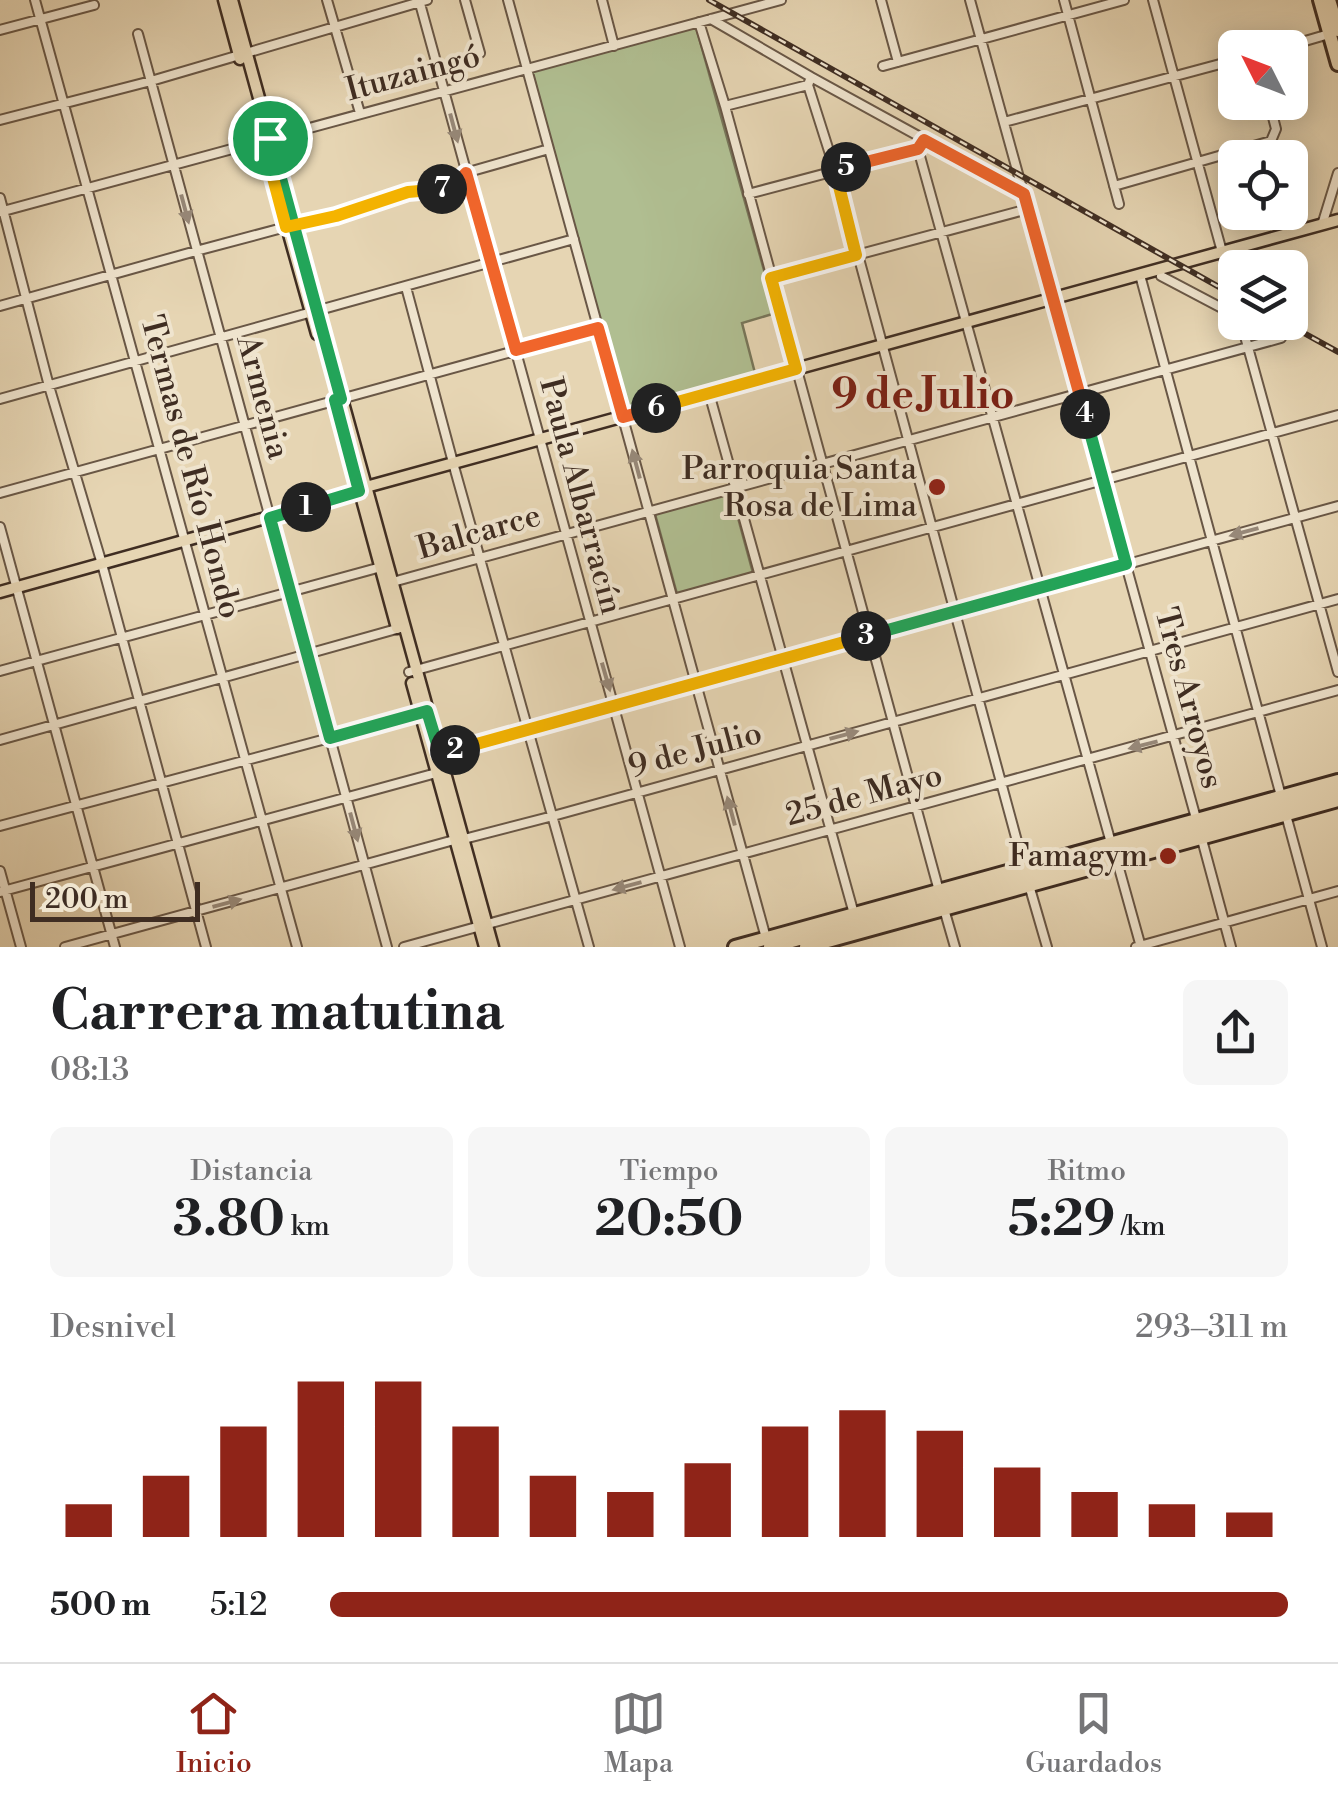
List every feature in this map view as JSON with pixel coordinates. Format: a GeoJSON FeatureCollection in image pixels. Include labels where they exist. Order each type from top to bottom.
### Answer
{"type":"FeatureCollection","features":[{"type":"Feature","properties":{"kind":"highway"},"geometry":{"type":"LineString","coordinates":[[1320,0],[1334,32]]}},
{"type":"Feature","properties":{"kind":"highway"},"geometry":{"type":"LineString","coordinates":[[1329,0],[1338,64]]}},
{"type":"Feature","properties":{"kind":"highway"},"geometry":{"type":"LineString","coordinates":[[857,923],[944,909],[1117,861],[1281,796],[1338,781]]}},
{"type":"Feature","properties":{"kind":"highway"},"geometry":{"type":"LineString","coordinates":[[735,947],[857,923],[1338,790]]}},
{"type":"Feature","properties":{"kind":"highway"},"geometry":{"type":"LineString","coordinates":[[806,947],[939,891],[1024,867],[1111,843],[1286,815],[1338,800]]}},
{"type":"Feature","properties":{"kind":"main road"},"geometry":{"type":"LineString","coordinates":[[224,0],[243,54]]}},
{"type":"Feature","properties":{"kind":"main road"},"geometry":{"type":"LineString","coordinates":[[232,0],[243,54],[362,492],[483,925],[493,947]]}},
{"type":"Feature","properties":{"kind":"main road"},"geometry":{"type":"LineString","coordinates":[[1242,250],[1338,220]]}},
{"type":"Feature","properties":{"kind":"main road"},"geometry":{"type":"LineString","coordinates":[[1248,250],[1338,228]]}},
{"type":"Feature","properties":{"kind":"main road"},"geometry":{"type":"LineString","coordinates":[[0,592],[1218,257]]}},
{"type":"Feature","properties":{"kind":"main road"},"geometry":{"type":"LineString","coordinates":[[1141,278],[1161,276],[1218,258]]}},
{"type":"Feature","properties":{"kind":"main road"},"geometry":{"type":"LineString","coordinates":[[483,925],[485,947]]}},
{"type":"Feature","properties":{"kind":"street","name":"Termas de Río Hondo"},"geometry":{"type":"LineString","coordinates":[[36,0],[297,947]]}},
{"type":"Feature","properties":{"kind":"street"},"geometry":{"type":"LineString","coordinates":[[327,0],[360,113]]}},
{"type":"Feature","properties":{"kind":"street"},"geometry":{"type":"LineString","coordinates":[[465,0],[480,53]]}},
{"type":"Feature","properties":{"kind":"street"},"geometry":{"type":"LineString","coordinates":[[508,0],[768,943]]}},
{"type":"Feature","properties":{"kind":"street"},"geometry":{"type":"LineString","coordinates":[[602,0],[614,46]]}},
{"type":"Feature","properties":{"kind":"street","name":"Ituzaingó"},"geometry":{"type":"LineString","coordinates":[[2,212],[782,0]]}},
{"type":"Feature","properties":{"kind":"street"},"geometry":{"type":"LineString","coordinates":[[882,0],[898,62]]}},
{"type":"Feature","properties":{"kind":"street","name":"Tres Arroyos"},"geometry":{"type":"LineString","coordinates":[[970,0],[1232,947]]}},
{"type":"Feature","properties":{"kind":"street"},"geometry":{"type":"LineString","coordinates":[[1064,0],[1119,204]]}},
{"type":"Feature","properties":{"kind":"street"},"geometry":{"type":"LineString","coordinates":[[883,66],[1124,0]]}},
{"type":"Feature","properties":{"kind":"street"},"geometry":{"type":"LineString","coordinates":[[1153,0],[1221,250]]}},
{"type":"Feature","properties":{"kind":"street"},"geometry":{"type":"LineString","coordinates":[[0,120],[151,81],[422,1]]}},
{"type":"Feature","properties":{"kind":"street","name":"Paula Albarracín"},"geometry":{"type":"LineString","coordinates":[[422,1],[680,947]]}},
{"type":"Feature","properties":{"kind":"street"},"geometry":{"type":"LineString","coordinates":[[0,30],[94,5]]}},
{"type":"Feature","properties":{"kind":"street"},"geometry":{"type":"LineString","coordinates":[[711,19],[810,81],[1024,194]]}},
{"type":"Feature","properties":{"kind":"street"},"geometry":{"type":"LineString","coordinates":[[700,22],[939,891]]}},
{"type":"Feature","properties":{"kind":"street"},"geometry":{"type":"LineString","coordinates":[[1308,40],[1334,32]]}},
{"type":"Feature","properties":{"kind":"street","name":"Armenia"},"geometry":{"type":"LineString","coordinates":[[138,34],[387,947]]}},
{"type":"Feature","properties":{"kind":"street"},"geometry":{"type":"LineString","coordinates":[[1004,122],[1218,64]]}},
{"type":"Feature","properties":{"kind":"street"},"geometry":{"type":"LineString","coordinates":[[725,106],[810,81]]}},
{"type":"Feature","properties":{"kind":"street"},"geometry":{"type":"LineString","coordinates":[[810,81],[1024,867]]}},
{"type":"Feature","properties":{"kind":"street"},"geometry":{"type":"LineString","coordinates":[[1114,186],[1266,143],[1274,138],[1274,120]]}},
{"type":"Feature","properties":{"kind":"street"},"geometry":{"type":"LineString","coordinates":[[748,194],[918,149],[924,140]]}},
{"type":"Feature","properties":{"kind":"street"},"geometry":{"type":"LineString","coordinates":[[0,306],[336,216],[408,192],[448,188],[466,173],[549,149]]}},
{"type":"Feature","properties":{"kind":"street"},"geometry":{"type":"LineString","coordinates":[[918,149],[1111,843]]}},
{"type":"Feature","properties":{"kind":"street"},"geometry":{"type":"LineString","coordinates":[[1322,225],[1338,172]]}},
{"type":"Feature","properties":{"kind":"street"},"geometry":{"type":"LineString","coordinates":[[0,198],[206,947]]}},
{"type":"Feature","properties":{"kind":"street"},"geometry":{"type":"LineString","coordinates":[[771,278],[1028,209]]}},
{"type":"Feature","properties":{"kind":"street"},"geometry":{"type":"LineString","coordinates":[[0,400],[574,239]]}},
{"type":"Feature","properties":{"kind":"street"},"geometry":{"type":"LineString","coordinates":[[1161,276],[1218,306]]}},
{"type":"Feature","properties":{"kind":"street"},"geometry":{"type":"LineString","coordinates":[[1141,278],[1281,796]]}},
{"type":"Feature","properties":{"kind":"street"},"geometry":{"type":"LineString","coordinates":[[406,287],[589,947]]}},
{"type":"Feature","properties":{"kind":"street"},"geometry":{"type":"LineString","coordinates":[[0,492],[598,328]]}},
{"type":"Feature","properties":{"kind":"street"},"geometry":{"type":"LineString","coordinates":[[1247,340],[1338,672]]}},
{"type":"Feature","properties":{"kind":"street","name":"Balcarce"},"geometry":{"type":"LineString","coordinates":[[388,584],[1274,340]]}},
{"type":"Feature","properties":{"kind":"street"},"geometry":{"type":"LineString","coordinates":[[710,396],[863,947]]}},
{"type":"Feature","properties":{"kind":"street"},"geometry":{"type":"LineString","coordinates":[[412,670],[1338,414]]}},
{"type":"Feature","properties":{"kind":"street"},"geometry":{"type":"LineString","coordinates":[[436,755],[1338,506]]}},
{"type":"Feature","properties":{"kind":"street"},"geometry":{"type":"LineString","coordinates":[[0,527],[115,947]]}},
{"type":"Feature","properties":{"kind":"street"},"geometry":{"type":"LineString","coordinates":[[0,671],[383,566]]}},
{"type":"Feature","properties":{"kind":"street","name":"9 de Julio"},"geometry":{"type":"LineString","coordinates":[[66,947],[1338,599]]}},
{"type":"Feature","properties":{"kind":"street"},"geometry":{"type":"LineString","coordinates":[[0,740],[400,628]]}},
{"type":"Feature","properties":{"kind":"street","name":"25 de Mayo"},"geometry":{"type":"LineString","coordinates":[[404,947],[1338,690]]}},
{"type":"Feature","properties":{"kind":"street"},"geometry":{"type":"LineString","coordinates":[[0,826],[424,712]]}},
{"type":"Feature","properties":{"kind":"street"},"geometry":{"type":"LineString","coordinates":[[3,891],[440,772]]}},
{"type":"Feature","properties":{"kind":"street"},"geometry":{"type":"LineString","coordinates":[[1286,815],[1322,947]]}},
{"type":"Feature","properties":{"kind":"street"},"geometry":{"type":"LineString","coordinates":[[1117,861],[1139,946],[1338,891]]}},
{"type":"Feature","properties":{"kind":"street"},"geometry":{"type":"LineString","coordinates":[[0,872],[21,947]]}},
{"type":"Feature","properties":{"kind":"street"},"geometry":{"type":"LineString","coordinates":[[1029,886],[1047,947]]}},
{"type":"Feature","properties":{"kind":"street"},"geometry":{"type":"LineString","coordinates":[[944,909],[955,947]]}},
{"type":"Feature","properties":{"kind":"green space"},"geometry":{"type":"Polygon","coordinates":[[[696,27],[776,313],[742,323],[756,377],[627,412],[532,71],[696,27]]]}},
{"type":"Feature","properties":{"kind":"green space"},"geometry":{"type":"Polygon","coordinates":[[[731,492],[753,573],[677,594],[655,514],[731,492]]]}},
{"type":"Feature","properties":{"kind":"railway"},"geometry":{"type":"LineString","coordinates":[[709,0],[1218,286]]}},
{"type":"Feature","properties":{"kind":"railway"},"geometry":{"type":"LineString","coordinates":[[1308,335],[1338,352]]}},
{"type":"Feature","properties":{"kind":"place","name":"Parroquia Santa Rosa de Lima"},"geometry":{"type":"Point","coordinates":[937,487]}},
{"type":"Feature","properties":{"kind":"place","name":"Famagym"},"geometry":{"type":"Point","coordinates":[1168,856]}},
{"type":"Feature","properties":{"kind":"district","name":"9 de Julio"},"geometry":{"type":"Point","coordinates":[923,395]}},
{"type":"Feature","properties":{"kind":"route"},"geometry":{"type":"LineString","coordinates":[[270,138],[263,140],[286,227],[294,225],[307,224],[336,216],[408,192],[448,188],[466,173],[516,350],[598,328],[623,417],[796,369],[771,278],[856,255],[835,170],[918,149],[924,140],[1024,194],[1126,564],[440,754],[427,711],[330,738],[270,518],[359,491],[335,400],[341,399],[318,312],[294,225],[270,138]]}}]}
